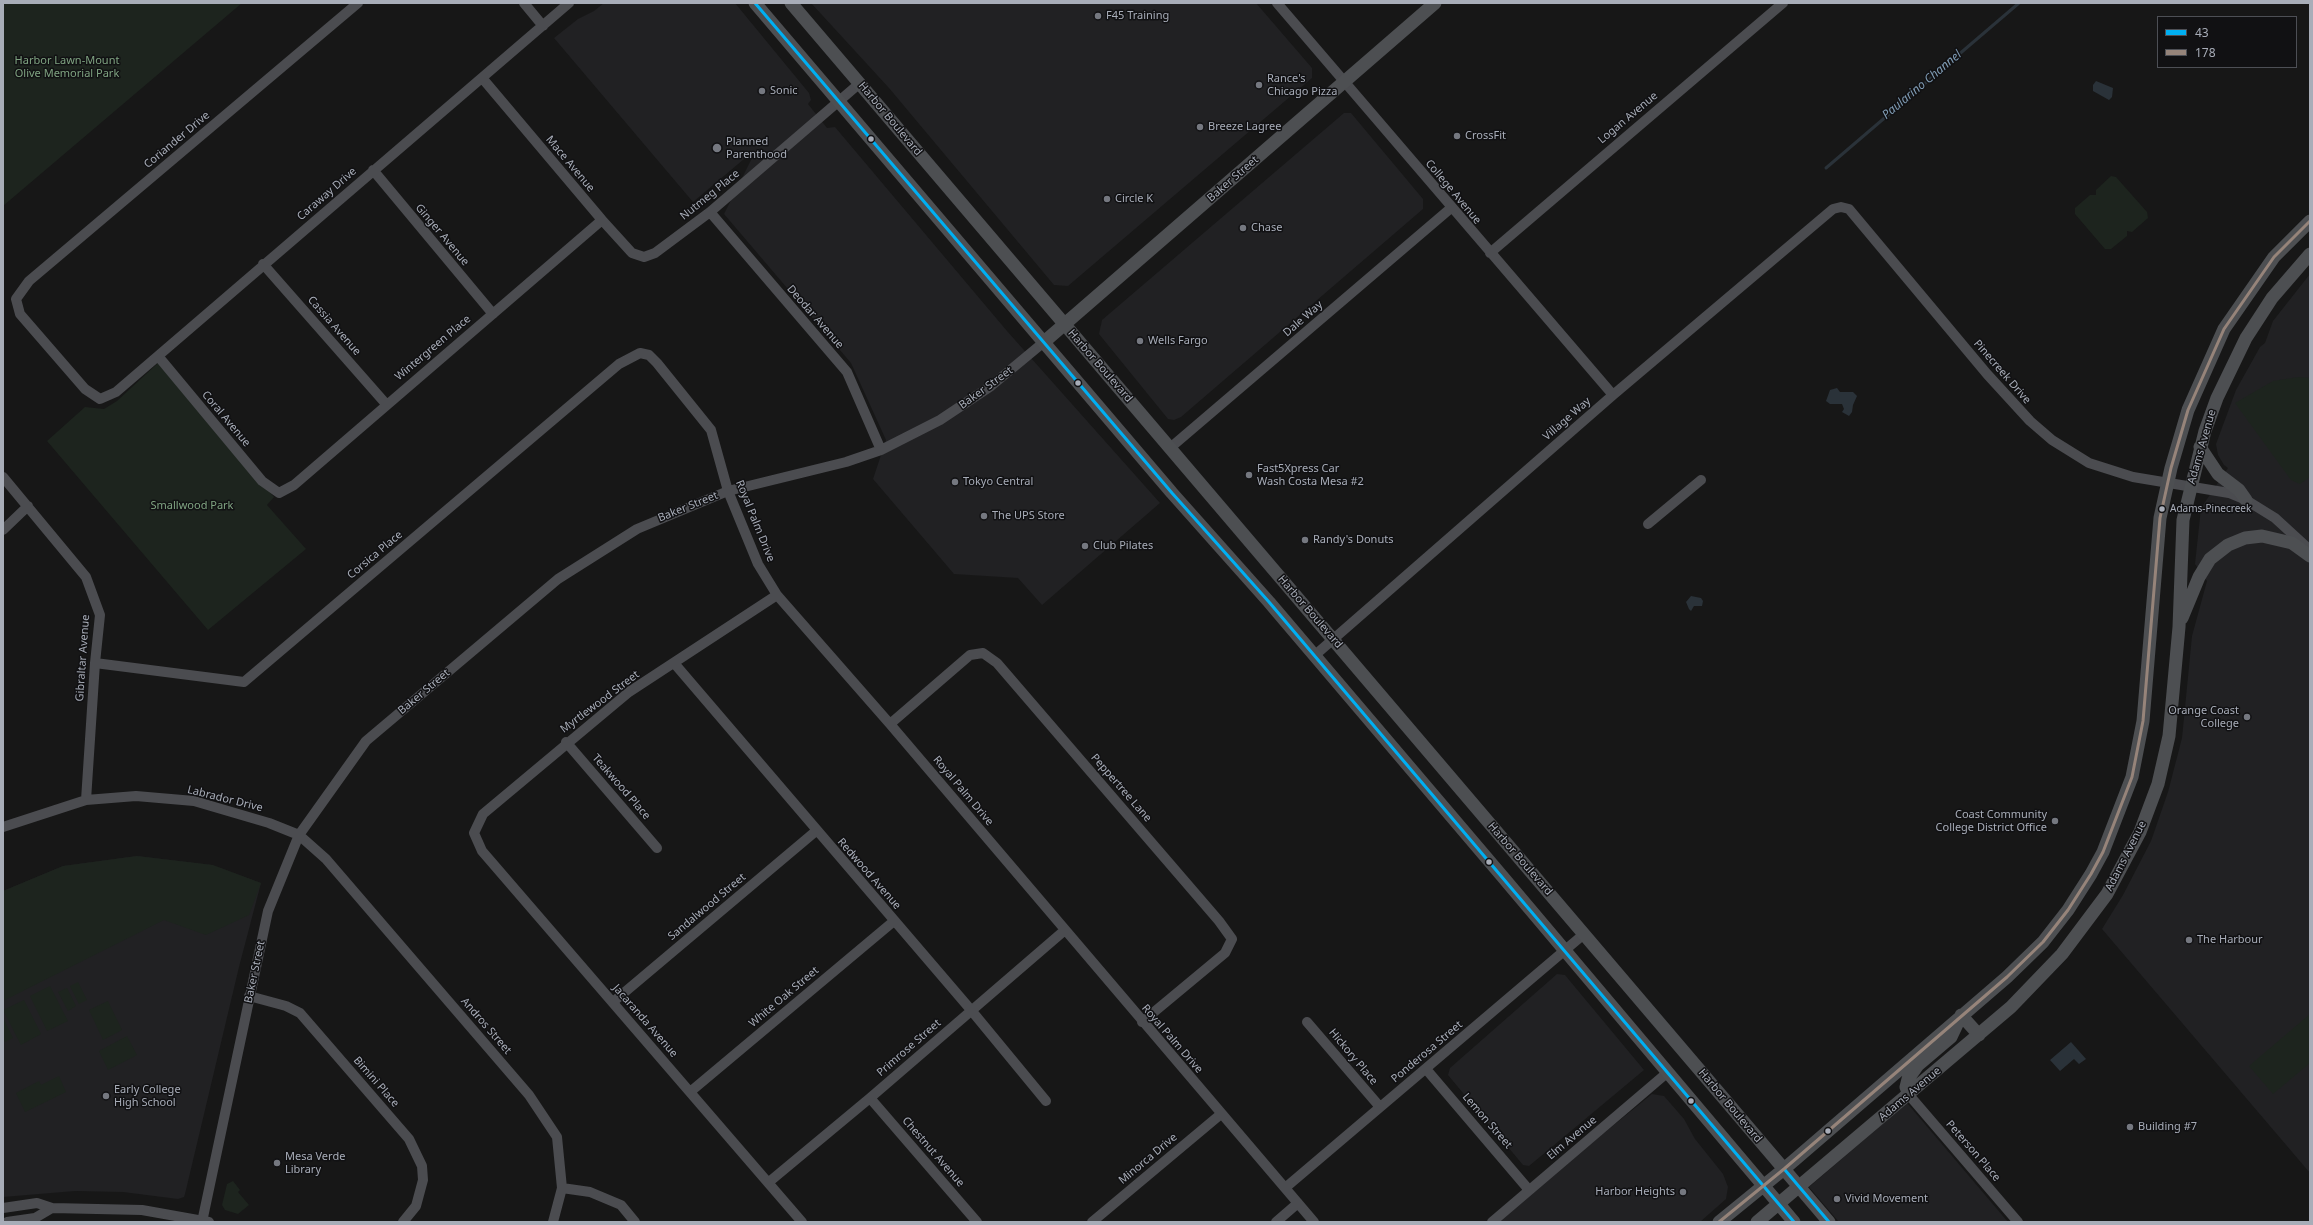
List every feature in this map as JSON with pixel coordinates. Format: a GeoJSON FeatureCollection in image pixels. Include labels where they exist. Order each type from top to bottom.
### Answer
{"type":"FeatureCollection","features":[{"type":"Feature","properties":{"kind":"main road"},"geometry":{"type":"LineString","coordinates":[[755,3],[1172,493],[1314,656],[1564,949],[1794,1222]]}},
{"type":"Feature","properties":{"kind":"main road","name":"Harbor Boulevard"},"geometry":{"type":"LineString","coordinates":[[791,3],[1829,1222]]}},
{"type":"Feature","properties":{"kind":"main road","name":"Baker Street"},"geometry":{"type":"LineString","coordinates":[[1044,342],[1346,82],[1435,3]]}},
{"type":"Feature","properties":{"kind":"main road","name":"Adams Avenue"},"geometry":{"type":"LineString","coordinates":[[1719,1222],[1784,1169],[2028,957],[2043,942],[2068,910],[2103,852],[2132,777],[2143,721],[2160,518],[2167,483],[2188,410],[2224,330],[2274,257],[2310,221]]}},
{"type":"Feature","properties":{"kind":"main road","name":"Adams Avenue"},"geometry":{"type":"LineString","coordinates":[[1757,1222],[1979,1035],[2046,973],[2107,894],[2140,832],[2158,784],[2169,736],[2179,627],[2183,520],[2200,447],[2217,398],[2246,338],[2272,298],[2310,254]]}},
{"type":"Feature","properties":{"kind":"main road"},"geometry":{"type":"LineString","coordinates":[[2200,447],[2218,474],[2239,490],[2246,500]]}},
{"type":"Feature","properties":{"kind":"main road"},"geometry":{"type":"LineString","coordinates":[[2179,627],[2198,577],[2210,559],[2228,545],[2245,538],[2262,536],[2292,543],[2310,556]]}},
{"type":"Feature","properties":{"kind":"main road"},"geometry":{"type":"LineString","coordinates":[[2068,910],[2086,922]]}},
{"type":"Feature","properties":{"kind":"main road"},"geometry":{"type":"LineString","coordinates":[[1909,1095],[1906,1087],[1908,1078],[1918,1064],[1951,1037],[1961,1015],[1979,1035]]}},
{"type":"Feature","properties":{"kind":"street","name":"Coriander Drive"},"geometry":{"type":"LineString","coordinates":[[100,399],[85,389],[20,314],[16,299],[29,281],[358,3]]}},
{"type":"Feature","properties":{"kind":"street"},"geometry":{"type":"LineString","coordinates":[[524,3],[543,26]]}},
{"type":"Feature","properties":{"kind":"street","name":"Caraway Drive"},"geometry":{"type":"LineString","coordinates":[[100,399],[116,392],[373,170],[483,79],[568,3]]}},
{"type":"Feature","properties":{"kind":"street","name":"College Avenue"},"geometry":{"type":"LineString","coordinates":[[1277,3],[1346,82],[1450,208],[1613,395]]}},
{"type":"Feature","properties":{"kind":"street","name":"Logan Avenue"},"geometry":{"type":"LineString","coordinates":[[1490,253],[1783,3]]}},
{"type":"Feature","properties":{"kind":"street","name":"Mace Avenue"},"geometry":{"type":"LineString","coordinates":[[483,79],[602,220],[632,253],[644,257]]}},
{"type":"Feature","properties":{"kind":"street","name":"Nutmeg Place"},"geometry":{"type":"LineString","coordinates":[[644,257],[654,254],[710,212],[860,83]]}},
{"type":"Feature","properties":{"kind":"street","name":"Ginger Avenue"},"geometry":{"type":"LineString","coordinates":[[373,170],[493,314]]}},
{"type":"Feature","properties":{"kind":"street","name":"Village Way"},"geometry":{"type":"LineString","coordinates":[[1314,656],[1613,395],[1833,209],[1841,207]]}},
{"type":"Feature","properties":{"kind":"street","name":"Pinecreek Drive"},"geometry":{"type":"LineString","coordinates":[[1841,207],[1848,209],[1987,374],[2030,421],[2052,440],[2089,463],[2133,477],[2229,492],[2246,500],[2275,518],[2310,550]]}},
{"type":"Feature","properties":{"kind":"street","name":"Dale Way"},"geometry":{"type":"LineString","coordinates":[[1170,448],[1450,208]]}},
{"type":"Feature","properties":{"kind":"street","name":"Deodar Avenue"},"geometry":{"type":"LineString","coordinates":[[710,212],[847,372],[881,450]]}},
{"type":"Feature","properties":{"kind":"street","name":"Wintergreen Place"},"geometry":{"type":"LineString","coordinates":[[279,493],[294,485],[386,404],[602,220]]}},
{"type":"Feature","properties":{"kind":"street","name":"Cassia Avenue"},"geometry":{"type":"LineString","coordinates":[[263,264],[386,404]]}},
{"type":"Feature","properties":{"kind":"street","name":"Baker Street"},"geometry":{"type":"LineString","coordinates":[[204,1221],[249,996],[268,911],[299,836],[366,741],[558,578],[637,529],[728,491],[846,462],[881,450],[940,420],[991,386],[1044,342]]}},
{"type":"Feature","properties":{"kind":"street","name":"Royal Palm Drive"},"geometry":{"type":"LineString","coordinates":[[640,353],[649,355],[657,363],[711,430],[728,491],[758,564],[777,595],[890,724],[1142,1022],[1314,1222]]}},
{"type":"Feature","properties":{"kind":"street","name":"Corsica Place"},"geometry":{"type":"LineString","coordinates":[[95,664],[244,682],[619,364],[640,353]]}},
{"type":"Feature","properties":{"kind":"street","name":"Coral Avenue"},"geometry":{"type":"LineString","coordinates":[[158,356],[262,481],[279,493]]}},
{"type":"Feature","properties":{"kind":"street","name":"Gibraltar Avenue"},"geometry":{"type":"LineString","coordinates":[[3,477],[86,578],[100,615],[95,664],[86,800]]}},
{"type":"Feature","properties":{"kind":"street"},"geometry":{"type":"LineString","coordinates":[[1648,524],[1701,480]]}},
{"type":"Feature","properties":{"kind":"street"},"geometry":{"type":"LineString","coordinates":[[3,530],[28,506]]}},
{"type":"Feature","properties":{"kind":"street","name":"Myrtlewood Street"},"geometry":{"type":"LineString","coordinates":[[474,833],[483,814],[566,742],[629,692],[777,595]]}},
{"type":"Feature","properties":{"kind":"street","name":"Peppertree Lane"},"geometry":{"type":"LineString","coordinates":[[890,724],[970,655],[983,653],[997,663],[1219,920],[1232,939],[1225,953],[1142,1022]]}},
{"type":"Feature","properties":{"kind":"street","name":"Redwood Avenue"},"geometry":{"type":"LineString","coordinates":[[674,663],[816,831],[971,1010],[1046,1100]]}},
{"type":"Feature","properties":{"kind":"street","name":"Teakwood Place"},"geometry":{"type":"LineString","coordinates":[[566,742],[657,848]]}},
{"type":"Feature","properties":{"kind":"street","name":"Labrador Drive"},"geometry":{"type":"LineString","coordinates":[[3,827],[86,800],[136,796],[194,801],[269,823],[299,836]]}},
{"type":"Feature","properties":{"kind":"street","name":"Sandalwood Street"},"geometry":{"type":"LineString","coordinates":[[613,1002],[816,831]]}},
{"type":"Feature","properties":{"kind":"street","name":"Jacaranda Avenue"},"geometry":{"type":"LineString","coordinates":[[474,833],[482,851],[802,1222]]}},
{"type":"Feature","properties":{"kind":"street","name":"Andros Street"},"geometry":{"type":"LineString","coordinates":[[299,836],[326,859],[529,1095],[556,1137],[562,1188]]}},
{"type":"Feature","properties":{"kind":"street","name":"White Oak Street"},"geometry":{"type":"LineString","coordinates":[[690,1092],[894,921]]}},
{"type":"Feature","properties":{"kind":"street","name":"Primrose Street"},"geometry":{"type":"LineString","coordinates":[[769,1182],[870,1098],[1065,930]]}},
{"type":"Feature","properties":{"kind":"street","name":"Ponderosa Street"},"geometry":{"type":"LineString","coordinates":[[1285,1188],[1426,1069],[1564,949],[1584,934]]}},
{"type":"Feature","properties":{"kind":"street","name":"Bimini Place"},"geometry":{"type":"LineString","coordinates":[[249,996],[286,1006],[300,1013],[409,1139],[422,1166],[423,1180],[416,1206],[403,1222]]}},
{"type":"Feature","properties":{"kind":"street","name":"Hickory Place"},"geometry":{"type":"LineString","coordinates":[[1307,1022],[1380,1107]]}},
{"type":"Feature","properties":{"kind":"street","name":"Lemon Street"},"geometry":{"type":"LineString","coordinates":[[1426,1069],[1529,1190]]}},
{"type":"Feature","properties":{"kind":"street","name":"Elm Avenue"},"geometry":{"type":"LineString","coordinates":[[1492,1222],[1668,1072]]}},
{"type":"Feature","properties":{"kind":"street","name":"Peterson Place"},"geometry":{"type":"LineString","coordinates":[[1909,1095],[2018,1222]]}},
{"type":"Feature","properties":{"kind":"street","name":"Chestnut Avenue"},"geometry":{"type":"LineString","coordinates":[[870,1098],[977,1222]]}},
{"type":"Feature","properties":{"kind":"street","name":"Minorca Drive"},"geometry":{"type":"LineString","coordinates":[[1092,1222],[1221,1114]]}},
{"type":"Feature","properties":{"kind":"street"},"geometry":{"type":"LineString","coordinates":[[553,1222],[562,1188],[590,1192],[621,1205],[635,1222]]}},
{"type":"Feature","properties":{"kind":"street"},"geometry":{"type":"LineString","coordinates":[[3,1208],[37,1203],[52,1208],[142,1210],[204,1221]]}},
{"type":"Feature","properties":{"kind":"street"},"geometry":{"type":"LineString","coordinates":[[1276,1222],[1298,1203]]}},
{"type":"Feature","properties":{"kind":"street"},"geometry":{"type":"LineString","coordinates":[[7,1222],[35,1218],[52,1208]]}},
{"type":"Feature","properties":{"kind":"shaded area"},"geometry":{"type":"Polygon","coordinates":[[[604,3],[735,3],[809,93],[811,100],[808,104],[827,128],[835,127],[1007,331],[1160,503],[1042,605],[1018,578],[954,574],[873,479],[886,440],[851,363],[724,214],[753,156],[750,154],[693,202],[554,38],[578,19],[594,11],[604,3]]]}},
{"type":"Feature","properties":{"kind":"shaded area"},"geometry":{"type":"Polygon","coordinates":[[[811,3],[1256,3],[1312,68],[1312,78],[1068,286],[1054,285],[889,88],[811,3]]]}},
{"type":"Feature","properties":{"kind":"shaded area"},"geometry":{"type":"Polygon","coordinates":[[[2096,81],[2113,88],[2112,97],[2109,100],[2093,91],[2093,85],[2096,81]]]}},
{"type":"Feature","properties":{"kind":"shaded area"},"geometry":{"type":"Polygon","coordinates":[[[1344,113],[1351,113],[1423,199],[1423,209],[1181,417],[1174,420],[1168,419],[1099,334],[1102,320],[1344,113]]]}},
{"type":"Feature","properties":{"kind":"shaded area","name":"Orange Coast College"},"geometry":{"type":"Polygon","coordinates":[[[2310,274],[2310,1173],[2102,929],[2123,895],[2151,841],[2168,792],[2182,738],[2192,636],[2207,581],[2195,564],[2201,508],[2228,468],[2224,465],[2218,455],[2216,444],[2236,390],[2260,347],[2265,343],[2273,321],[2310,274]]]}},
{"type":"Feature","properties":{"kind":"shaded area"},"geometry":{"type":"Polygon","coordinates":[[[1837,388],[1840,392],[1853,392],[1857,396],[1852,412],[1849,416],[1842,412],[1844,409],[1842,404],[1830,404],[1826,401],[1830,390],[1837,388]]]}},
{"type":"Feature","properties":{"kind":"shaded area"},"geometry":{"type":"Polygon","coordinates":[[[1691,596],[1701,598],[1703,601],[1702,606],[1694,606],[1691,611],[1686,602],[1691,596]]]}},
{"type":"Feature","properties":{"kind":"shaded area","name":"Early College High School"},"geometry":{"type":"Polygon","coordinates":[[[137,856],[212,865],[261,883],[239,967],[184,1197],[178,1199],[123,1192],[75,1191],[3,1197],[3,891],[63,866],[137,856]]]}},
{"type":"Feature","properties":{"kind":"shaded area"},"geometry":{"type":"Polygon","coordinates":[[[1557,974],[1565,975],[1644,1070],[1529,1166],[1523,1165],[1448,1075],[1450,1068],[1557,974]]]}},
{"type":"Feature","properties":{"kind":"shaded area"},"geometry":{"type":"Polygon","coordinates":[[[2071,1042],[2086,1059],[2079,1064],[2074,1059],[2060,1071],[2050,1060],[2071,1042]]]}},
{"type":"Feature","properties":{"kind":"shaded area"},"geometry":{"type":"Polygon","coordinates":[[[1652,1094],[1664,1096],[1684,1119],[1695,1139],[1723,1174],[1728,1187],[1726,1199],[1700,1222],[1498,1222],[1536,1188],[1652,1094]]]}},
{"type":"Feature","properties":{"kind":"shaded area"},"geometry":{"type":"Polygon","coordinates":[[[1907,1103],[2008,1222],[1839,1222],[1809,1187],[1907,1103]]]}},
{"type":"Feature","properties":{"kind":"green space","name":"Harbor Lawn-Mount Olive Memorial Park"},"geometry":{"type":"Polygon","coordinates":[[[3,3],[242,3],[3,206],[3,3]]]}},
{"type":"Feature","properties":{"kind":"green space"},"geometry":{"type":"Polygon","coordinates":[[[2111,176],[2116,177],[2147,212],[2148,218],[2132,232],[2127,231],[2127,236],[2111,249],[2105,249],[2075,214],[2075,208],[2090,195],[2096,195],[2096,190],[2111,176]]]}},
{"type":"Feature","properties":{"kind":"green space","name":"Smallwood Park"},"geometry":{"type":"Polygon","coordinates":[[[158,363],[274,497],[267,505],[306,549],[208,630],[47,441],[85,407],[104,409],[117,401],[158,363]]]}},
{"type":"Feature","properties":{"kind":"green space"},"geometry":{"type":"Polygon","coordinates":[[[2299,377],[2310,378],[2310,477],[2300,484],[2291,480],[2235,403],[2273,381],[2299,377]]]}},
{"type":"Feature","properties":{"kind":"green space"},"geometry":{"type":"Polygon","coordinates":[[[137,856],[213,865],[261,883],[249,915],[206,935],[164,920],[3,1001],[3,891],[63,866],[137,856]]]}},
{"type":"Feature","properties":{"kind":"green space"},"geometry":{"type":"Polygon","coordinates":[[[78,982],[87,1000],[79,1004],[70,986],[78,982]]]}},
{"type":"Feature","properties":{"kind":"green space"},"geometry":{"type":"Polygon","coordinates":[[[50,986],[68,1021],[47,1031],[30,996],[50,986]]]}},
{"type":"Feature","properties":{"kind":"green space"},"geometry":{"type":"Polygon","coordinates":[[[67,988],[76,1006],[68,1011],[58,992],[67,988]]]}},
{"type":"Feature","properties":{"kind":"green space"},"geometry":{"type":"Polygon","coordinates":[[[24,1000],[41,1034],[21,1045],[3,1010],[24,1000]]]}},
{"type":"Feature","properties":{"kind":"green space"},"geometry":{"type":"Polygon","coordinates":[[[108,1001],[122,1030],[103,1040],[89,1010],[108,1001]]]}},
{"type":"Feature","properties":{"kind":"green space"},"geometry":{"type":"Polygon","coordinates":[[[2310,1014],[2310,1063],[2273,1094],[2249,1066],[2310,1014]]]}},
{"type":"Feature","properties":{"kind":"green space"},"geometry":{"type":"Polygon","coordinates":[[[4,1020],[13,1038],[5,1042],[3,1039],[4,1020]]]}},
{"type":"Feature","properties":{"kind":"green space"},"geometry":{"type":"Polygon","coordinates":[[[127,1036],[137,1055],[108,1070],[99,1051],[127,1036]]]}},
{"type":"Feature","properties":{"kind":"green space"},"geometry":{"type":"Polygon","coordinates":[[[59,1076],[66,1092],[25,1112],[16,1093],[39,1081],[41,1085],[59,1076]]]}},
{"type":"Feature","properties":{"kind":"green space"},"geometry":{"type":"Polygon","coordinates":[[[233,1181],[240,1190],[238,1192],[249,1205],[238,1214],[225,1210],[222,1205],[227,1184],[233,1181]]]}},
{"type":"Feature","properties":{"kind":"waterway","name":"Paularino Channel"},"geometry":{"type":"LineString","coordinates":[[1826,168],[2019,3]]}},
{"type":"Feature","properties":{"kind":"transit line","name":"43"},"geometry":{"type":"LineString","coordinates":[[755,3],[1172,493],[1269,602],[1794,1222]]}},
{"type":"Feature","properties":{"kind":"transit line","name":"178"},"geometry":{"type":"LineString","coordinates":[[1719,1222],[1784,1169],[2007,977],[2043,942],[2068,910],[2091,874],[2103,852],[2132,777],[2143,721],[2160,518],[2171,468],[2188,410],[2224,329],[2274,257],[2310,221]]}},
{"type":"Feature","properties":{"kind":"transit line","name":"43"},"geometry":{"type":"LineString","coordinates":[[1785,1170],[1829,1222]]}},
{"type":"Feature","properties":{"kind":"place","name":"F45 Training"},"geometry":{"type":"Point","coordinates":[1098,16]}},
{"type":"Feature","properties":{"kind":"place","name":"Rance's Chicago Pizza"},"geometry":{"type":"Point","coordinates":[1259,85]}},
{"type":"Feature","properties":{"kind":"place","name":"Sonic"},"geometry":{"type":"Point","coordinates":[762,91]}},
{"type":"Feature","properties":{"kind":"place","name":"Breeze Lagree"},"geometry":{"type":"Point","coordinates":[1200,127]}},
{"type":"Feature","properties":{"kind":"place","name":"CrossFit"},"geometry":{"type":"Point","coordinates":[1457,136]}},
{"type":"Feature","properties":{"kind":"place","name":"Planned Parenthood"},"geometry":{"type":"Point","coordinates":[717,148]}},
{"type":"Feature","properties":{"kind":"place","name":"Circle K"},"geometry":{"type":"Point","coordinates":[1107,199]}},
{"type":"Feature","properties":{"kind":"place","name":"Chase"},"geometry":{"type":"Point","coordinates":[1243,228]}},
{"type":"Feature","properties":{"kind":"place","name":"Wells Fargo"},"geometry":{"type":"Point","coordinates":[1140,341]}},
{"type":"Feature","properties":{"kind":"place","name":"Fast5Xpress Car Wash Costa Mesa #2"},"geometry":{"type":"Point","coordinates":[1249,475]}},
{"type":"Feature","properties":{"kind":"place","name":"Tokyo Central"},"geometry":{"type":"Point","coordinates":[955,482]}},
{"type":"Feature","properties":{"kind":"place","name":"Adams-Pinecreek"},"geometry":{"type":"Point","coordinates":[2162,509]}},
{"type":"Feature","properties":{"kind":"place","name":"The UPS Store"},"geometry":{"type":"Point","coordinates":[984,516]}},
{"type":"Feature","properties":{"kind":"place","name":"Randy's Donuts"},"geometry":{"type":"Point","coordinates":[1305,540]}},
{"type":"Feature","properties":{"kind":"place","name":"Club Pilates"},"geometry":{"type":"Point","coordinates":[1085,546]}},
{"type":"Feature","properties":{"kind":"place","name":"Orange Coast College"},"geometry":{"type":"Point","coordinates":[2247,717]}},
{"type":"Feature","properties":{"kind":"place","name":"Coast Community College District Office"},"geometry":{"type":"Point","coordinates":[2055,821]}},
{"type":"Feature","properties":{"kind":"place","name":"The Harbour"},"geometry":{"type":"Point","coordinates":[2189,940]}},
{"type":"Feature","properties":{"kind":"place","name":"Early College High School"},"geometry":{"type":"Point","coordinates":[106,1096]}},
{"type":"Feature","properties":{"kind":"place","name":"Building #7"},"geometry":{"type":"Point","coordinates":[2130,1127]}},
{"type":"Feature","properties":{"kind":"place","name":"Mesa Verde Library"},"geometry":{"type":"Point","coordinates":[277,1163]}},
{"type":"Feature","properties":{"kind":"place","name":"Harbor Heights"},"geometry":{"type":"Point","coordinates":[1683,1192]}},
{"type":"Feature","properties":{"kind":"place","name":"Vivid Movement"},"geometry":{"type":"Point","coordinates":[1837,1199]}}]}
